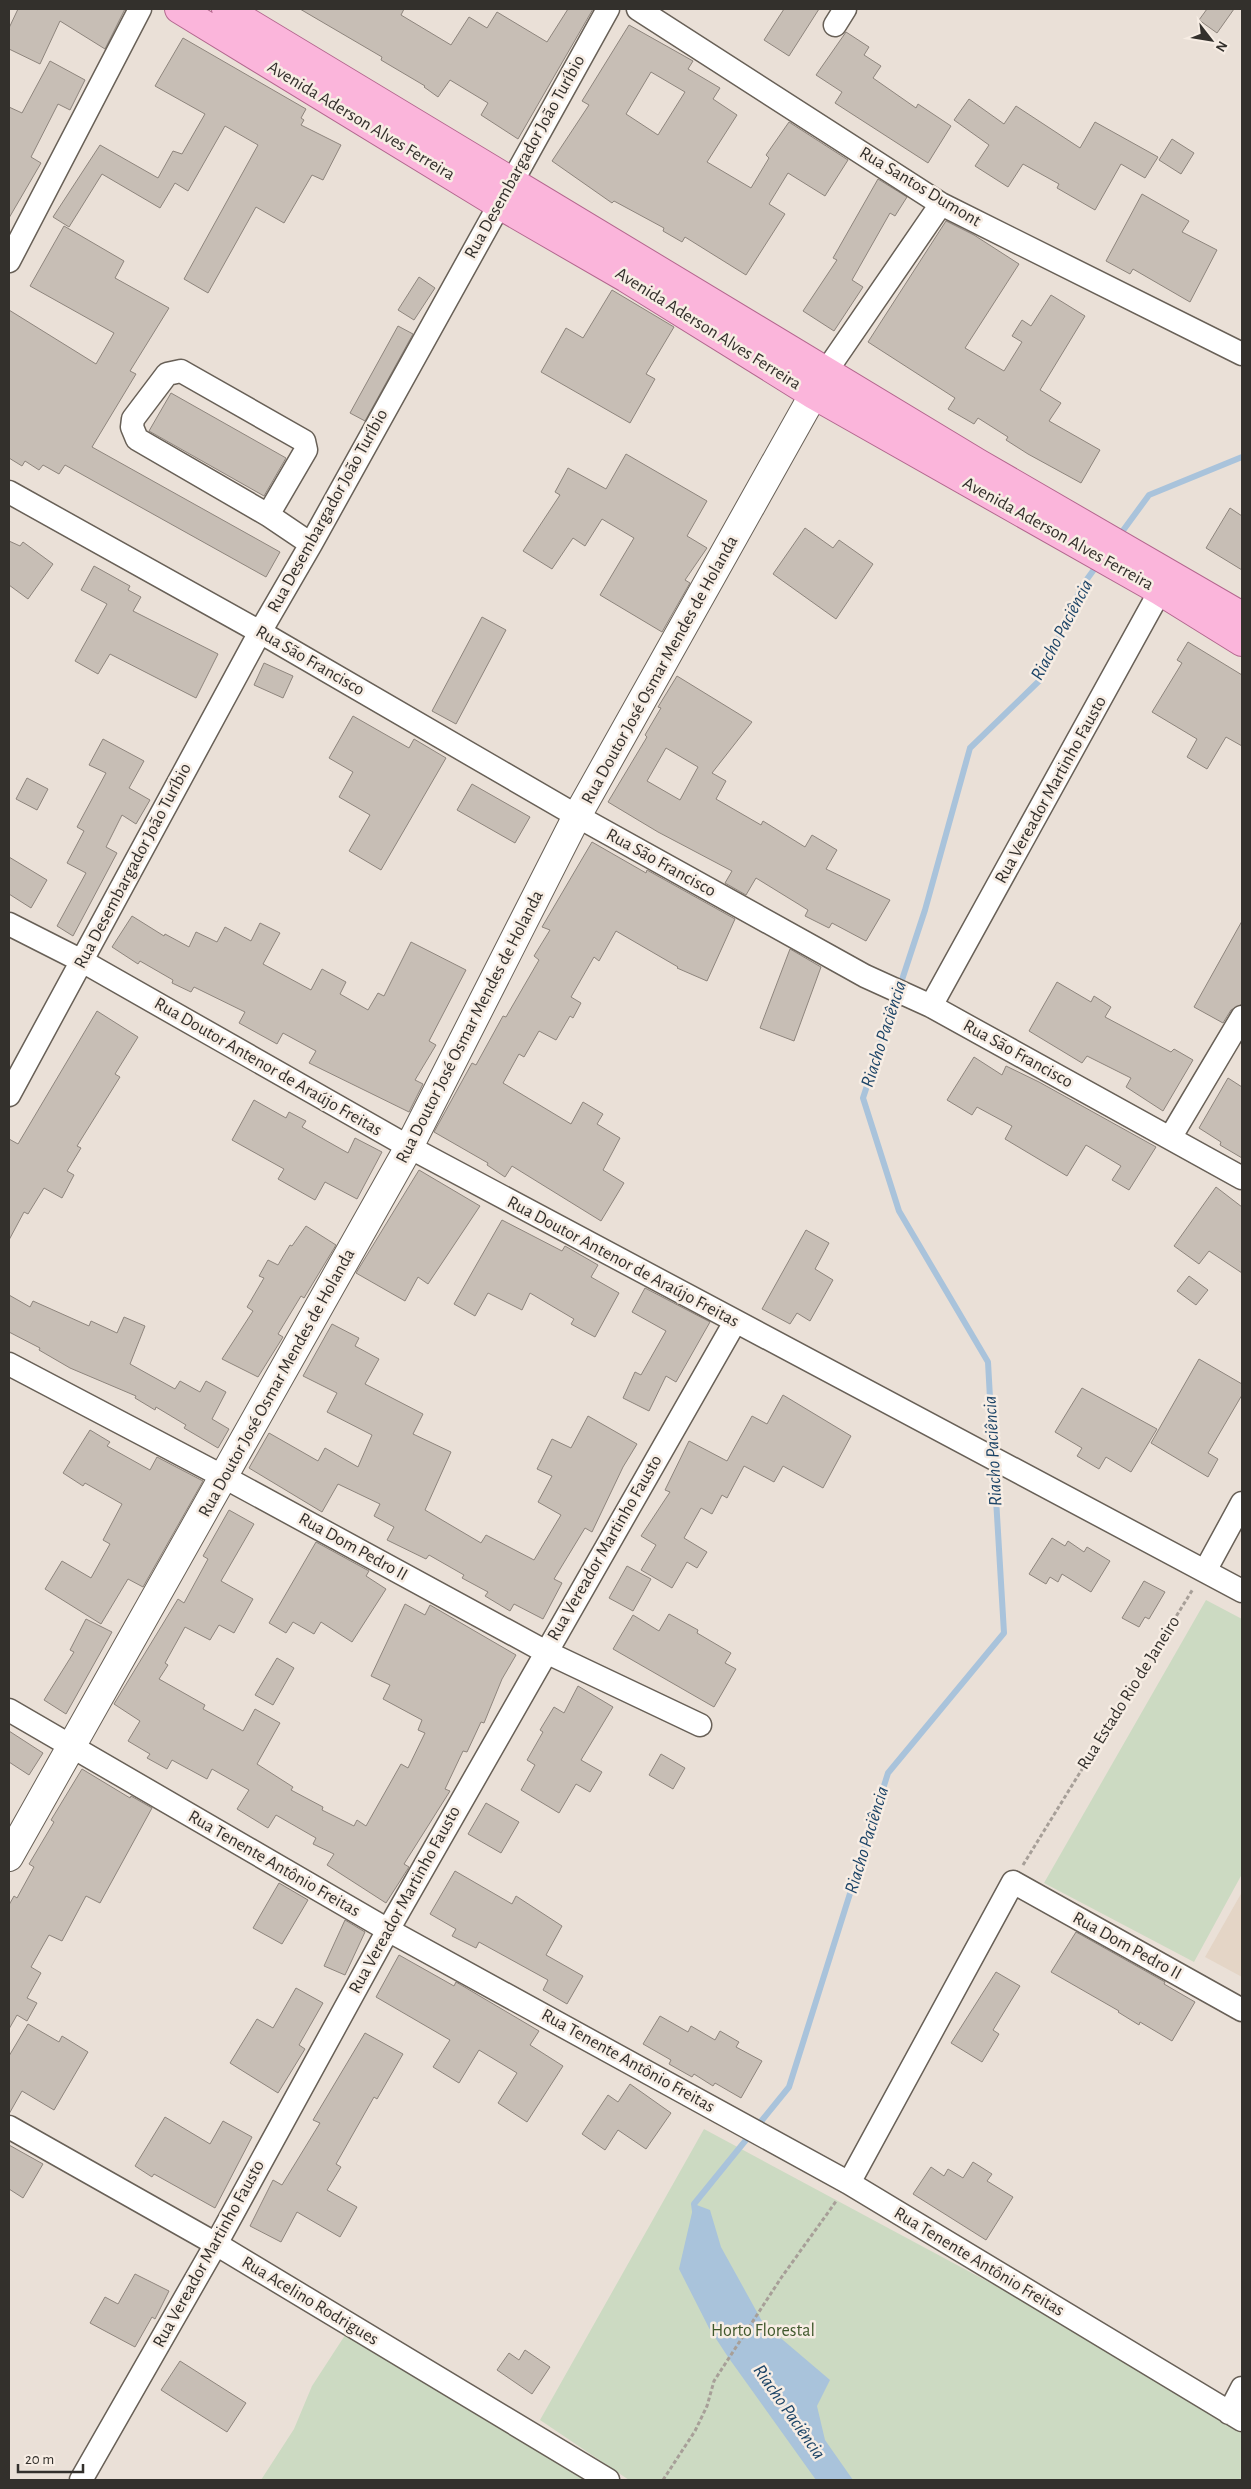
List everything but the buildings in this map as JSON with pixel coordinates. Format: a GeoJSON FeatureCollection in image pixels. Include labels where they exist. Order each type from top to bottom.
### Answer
{"type":"FeatureCollection","features":[{"type":"Feature","properties":{"kind":"main road","name":"Avenida Aderson Alves Ferreira"},"geometry":{"type":"LineString","coordinates":[[179,9],[282,57],[511,181],[827,370],[978,463],[1166,583],[1242,642]]}},
{"type":"Feature","properties":{"kind":"main road","name":"Avenida Aderson Alves Ferreira"},"geometry":{"type":"LineString","coordinates":[[226,9],[282,57],[498,204],[626,278],[814,395],[1166,583],[1242,616]]}},
{"type":"Feature","properties":{"kind":"street"},"geometry":{"type":"LineString","coordinates":[[9,261],[140,9]]}},
{"type":"Feature","properties":{"kind":"street","name":"Rua Desembargador João Turíbio"},"geometry":{"type":"LineString","coordinates":[[9,1095],[260,632],[311,544],[498,204],[608,9]]}},
{"type":"Feature","properties":{"kind":"street","name":"Rua Santos Dumont"},"geometry":{"type":"LineString","coordinates":[[638,9],[942,204],[1242,354]]}},
{"type":"Feature","properties":{"kind":"street","name":"Rua Doutor José Osmar Mendes de Holanda"},"geometry":{"type":"LineString","coordinates":[[9,1858],[70,1746],[410,1147],[577,816],[827,370],[942,204]]}},
{"type":"Feature","properties":{"kind":"street"},"geometry":{"type":"LineString","coordinates":[[268,516],[306,450],[304,441],[181,371],[167,374],[133,419],[132,427],[138,439],[268,516],[311,544]]}},
{"type":"Feature","properties":{"kind":"street","name":"Rua São Francisco"},"geometry":{"type":"LineString","coordinates":[[9,492],[260,632],[577,816],[865,976],[931,1006],[1242,1178]]}},
{"type":"Feature","properties":{"kind":"street","name":"Rua Vereador Martinho Fausto"},"geometry":{"type":"LineString","coordinates":[[931,1006],[1166,583]]}},
{"type":"Feature","properties":{"kind":"street","name":"Rua Doutor Antenor de Araújo Freitas"},"geometry":{"type":"LineString","coordinates":[[9,924],[82,962],[410,1147],[734,1322],[1242,1591]]}},
{"type":"Feature","properties":{"kind":"street"},"geometry":{"type":"LineString","coordinates":[[1170,1138],[1242,1016]]}},
{"type":"Feature","properties":{"kind":"street","name":"Rua Vereador Martinho Fausto"},"geometry":{"type":"LineString","coordinates":[[81,2480],[216,2244],[388,1930],[734,1322]]}},
{"type":"Feature","properties":{"kind":"street","name":"Rua Dom Pedro II"},"geometry":{"type":"LineString","coordinates":[[9,1364],[224,1477],[546,1652],[700,1725]]}},
{"type":"Feature","properties":{"kind":"street"},"geometry":{"type":"LineString","coordinates":[[1204,1571],[1242,1503]]}},
{"type":"Feature","properties":{"kind":"street","name":"Rua Tenente Antônio Freitas"},"geometry":{"type":"LineString","coordinates":[[9,1710],[388,1930],[849,2183],[1235,2417]]}},
{"type":"Feature","properties":{"kind":"street"},"geometry":{"type":"LineString","coordinates":[[849,2183],[1012,1882]]}},
{"type":"Feature","properties":{"kind":"street","name":"Rua Dom Pedro II"},"geometry":{"type":"LineString","coordinates":[[1012,1882],[1242,2010]]}},
{"type":"Feature","properties":{"kind":"street","name":"Rua Acelino Rodrigues"},"geometry":{"type":"LineString","coordinates":[[9,2128],[216,2244],[608,2480]]}},
{"type":"Feature","properties":{"kind":"street"},"geometry":{"type":"LineString","coordinates":[[1235,2417],[1242,2388]]}},
{"type":"Feature","properties":{"kind":"path","name":"Rua Estado Rio de Janeiro"},"geometry":{"type":"LineString","coordinates":[[1012,1882],[1204,1571]]}},
{"type":"Feature","properties":{"kind":"path"},"geometry":{"type":"LineString","coordinates":[[663,2480],[695,2431],[707,2406],[714,2381],[781,2278],[849,2183]]}},
{"type":"Feature","properties":{"kind":"shaded area"},"geometry":{"type":"Polygon","coordinates":[[[1242,1892],[1242,1977],[1205,1957],[1242,1892]]]}},
{"type":"Feature","properties":{"kind":"green space"},"geometry":{"type":"Polygon","coordinates":[[[1206,1600],[1242,1619],[1242,1874],[1194,1962],[1044,1883],[1206,1600]]]}},
{"type":"Feature","properties":{"kind":"green space","name":"Horto Florestal"},"geometry":{"type":"Polygon","coordinates":[[[704,2129],[1225,2409],[1242,2412],[1242,2480],[629,2480],[540,2420],[704,2129]]]}},
{"type":"Feature","properties":{"kind":"green space"},"geometry":{"type":"Polygon","coordinates":[[[351,2326],[593,2480],[261,2480],[294,2429],[312,2386],[351,2326]]]}},
{"type":"Feature","properties":{"kind":"water"},"geometry":{"type":"Polygon","coordinates":[[[694,2204],[710,2210],[721,2247],[763,2323],[830,2380],[817,2406],[825,2440],[853,2480],[816,2480],[709,2328],[679,2269],[694,2204]]]}},
{"type":"Feature","properties":{"kind":"waterway","name":"Riacho Paciência"},"geometry":{"type":"LineString","coordinates":[[1119,536],[1149,495],[1242,457]]}},
{"type":"Feature","properties":{"kind":"waterway","name":"Riacho Paciência"},"geometry":{"type":"LineString","coordinates":[[993,1452],[988,1362],[899,1211],[863,1098],[925,910],[970,748],[1039,681],[1082,586],[1098,564]]}},
{"type":"Feature","properties":{"kind":"waterway","name":"Riacho Paciência"},"geometry":{"type":"LineString","coordinates":[[695,2211],[694,2204],[789,2087],[888,1773],[1004,1633],[994,1465]]}}]}
